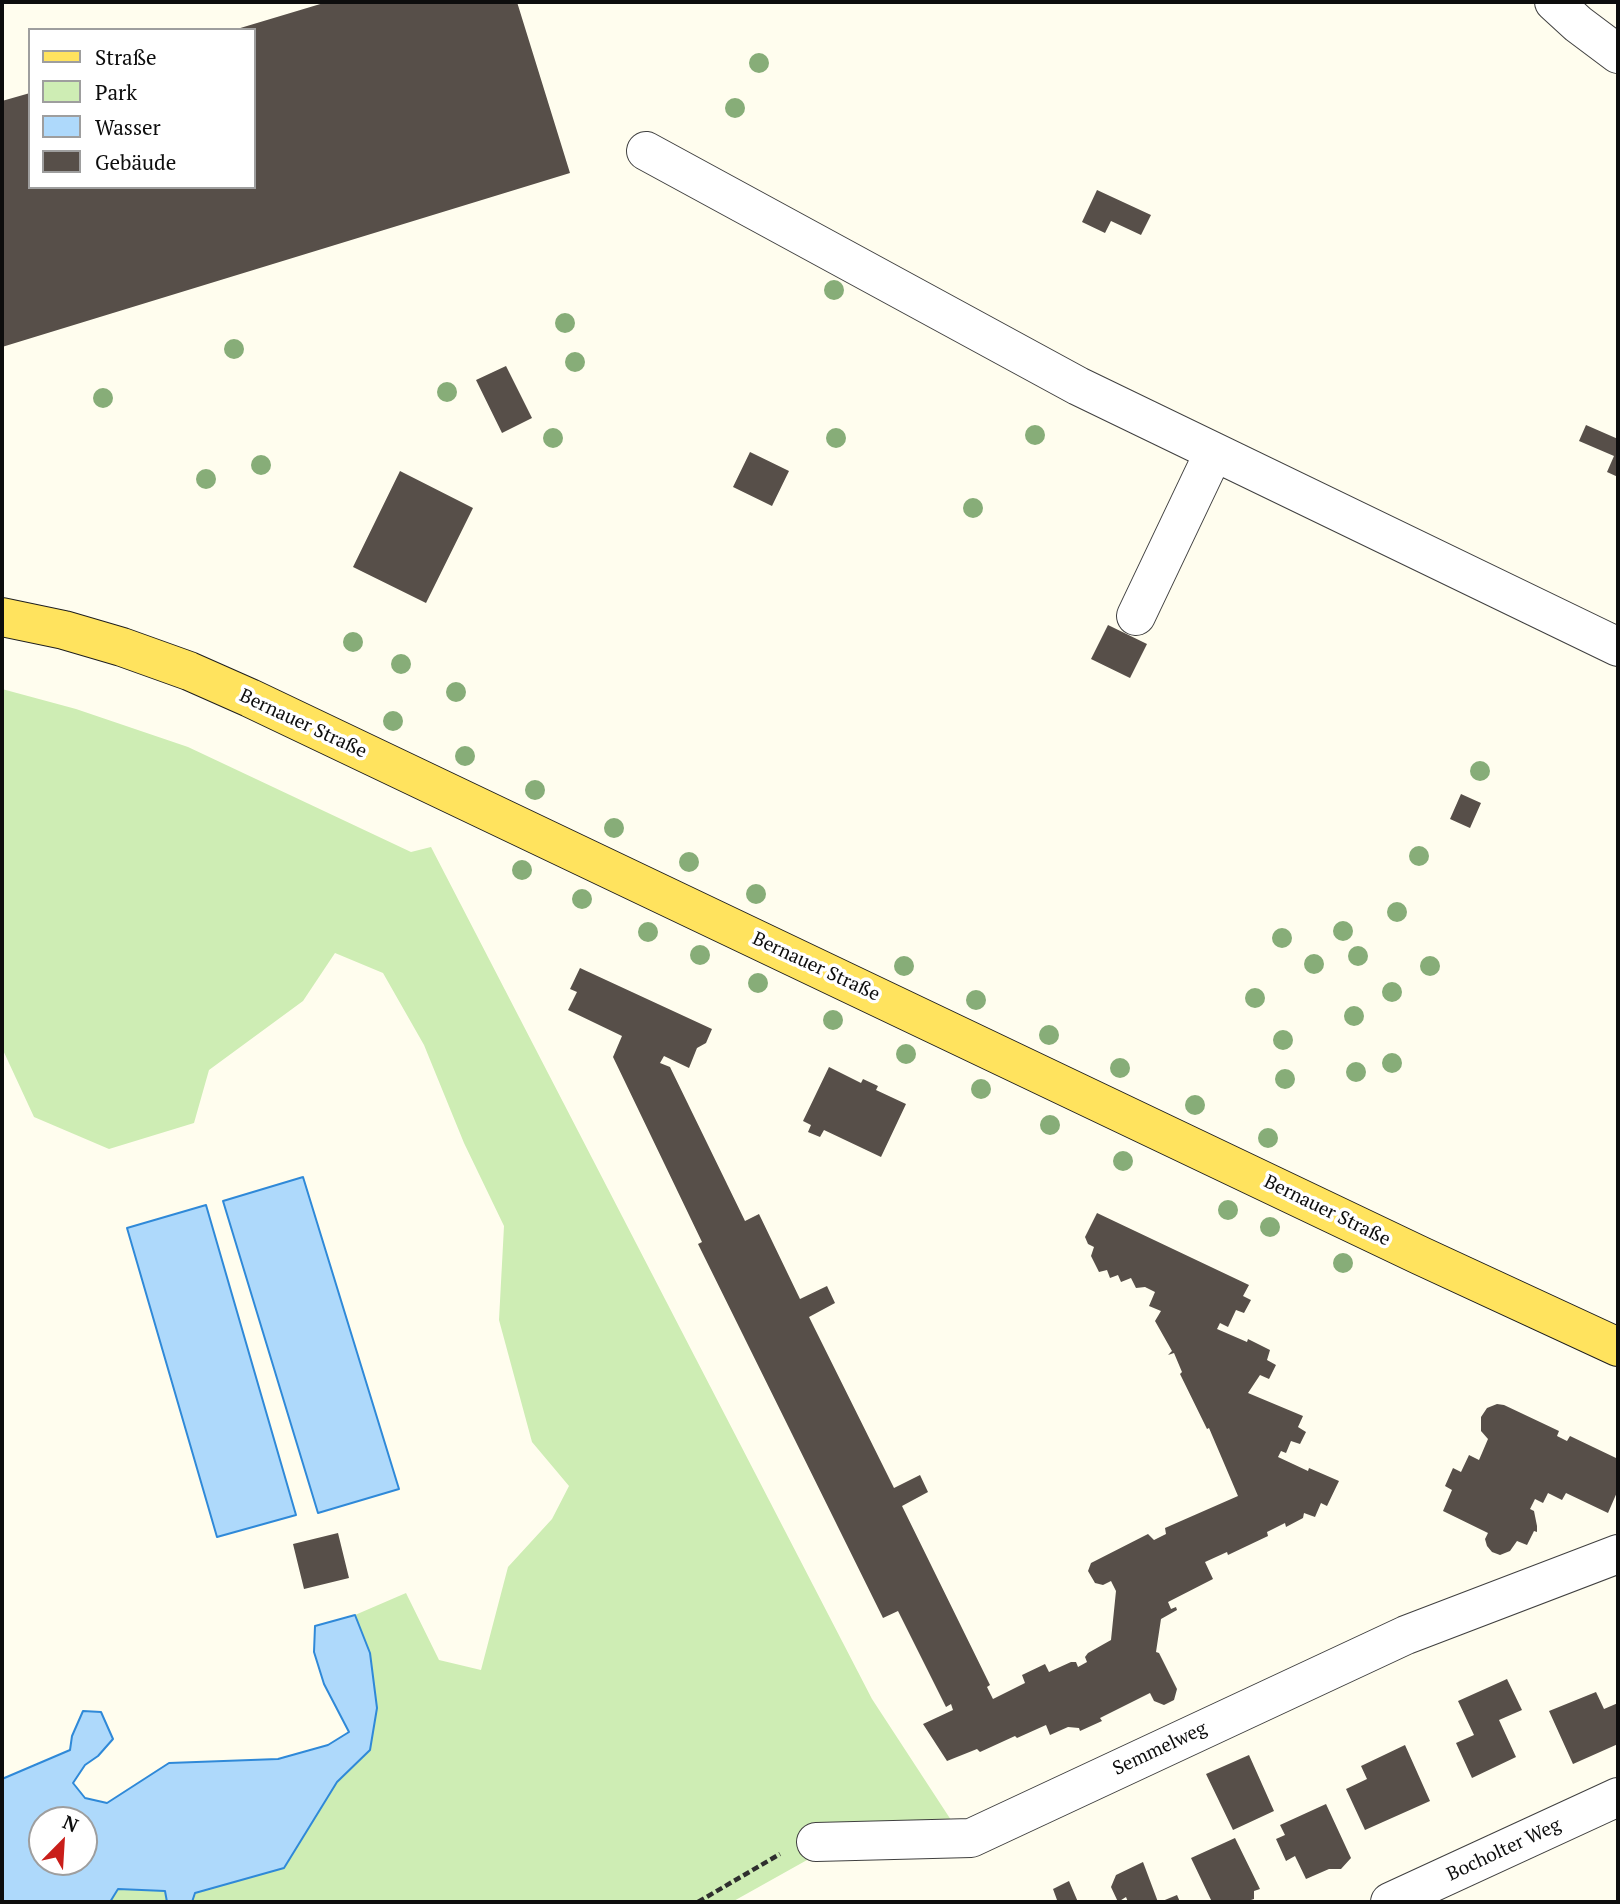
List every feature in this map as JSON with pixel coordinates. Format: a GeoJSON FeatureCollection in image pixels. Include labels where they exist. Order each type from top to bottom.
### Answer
{"type":"FeatureCollection","features":[{"type":"Feature","properties":{"kind":"main road","name":"Bernauer Straße"},"geometry":{"type":"LineString","coordinates":[[2,617],[122,647],[189,671],[250,698],[1419,1255],[1618,1347]]}},
{"type":"Feature","properties":{"kind":"street"},"geometry":{"type":"LineString","coordinates":[[1554,2],[1618,54]]}},
{"type":"Feature","properties":{"kind":"street"},"geometry":{"type":"LineString","coordinates":[[646,151],[1078,386],[1618,647]]}},
{"type":"Feature","properties":{"kind":"street"},"geometry":{"type":"LineString","coordinates":[[1136,616],[1214,452]]}},
{"type":"Feature","properties":{"kind":"street","name":"Semmelweg"},"geometry":{"type":"LineString","coordinates":[[816,1842],[971,1838],[1406,1635],[1618,1554]]}},
{"type":"Feature","properties":{"kind":"street","name":"Bocholter Weg"},"geometry":{"type":"LineString","coordinates":[[1390,1902],[1618,1797]]}},
{"type":"Feature","properties":{"kind":"path"},"geometry":{"type":"LineString","coordinates":[[698,1902],[800,1843],[816,1842]]}},
{"type":"Feature","properties":{"kind":"green space"},"geometry":{"type":"Polygon","coordinates":[[[2,689],[76,709],[188,747],[411,852],[431,847],[872,1699],[951,1820],[810,1823],[816,1855],[732,1902],[192,1902],[195,1893],[284,1868],[337,1782],[370,1750],[377,1708],[370,1653],[355,1615],[406,1593],[439,1660],[481,1670],[508,1567],[552,1519],[569,1486],[532,1442],[499,1320],[504,1226],[464,1143],[424,1045],[383,973],[335,953],[303,1001],[209,1070],[194,1123],[109,1149],[34,1117],[2,1048],[2,689]]]}},
{"type":"Feature","properties":{"kind":"green space"},"geometry":{"type":"Polygon","coordinates":[[[118,1889],[165,1891],[167,1902],[110,1902],[118,1889]]]}},
{"type":"Feature","properties":{"kind":"water"},"geometry":{"type":"Polygon","coordinates":[[[303,1177],[399,1489],[318,1513],[223,1201],[303,1177]]]}},
{"type":"Feature","properties":{"kind":"water"},"geometry":{"type":"Polygon","coordinates":[[[206,1205],[296,1515],[217,1537],[127,1228],[206,1205]]]}},
{"type":"Feature","properties":{"kind":"water"},"geometry":{"type":"Polygon","coordinates":[[[355,1615],[370,1653],[377,1708],[370,1750],[337,1782],[284,1868],[195,1893],[192,1902],[167,1902],[165,1891],[118,1889],[110,1902],[2,1902],[2,1779],[70,1750],[72,1736],[83,1711],[101,1712],[113,1739],[98,1756],[85,1765],[73,1783],[85,1798],[107,1803],[169,1763],[278,1759],[328,1745],[349,1732],[324,1684],[314,1652],[315,1626],[355,1615]]]}},
{"type":"Feature","properties":{"kind":"building"},"geometry":{"type":"Polygon","coordinates":[[[327,2],[517,2],[570,173],[2,347],[2,101],[28,94],[28,189],[256,189],[256,28],[240,28],[327,2]]]}},
{"type":"Feature","properties":{"kind":"building"},"geometry":{"type":"Polygon","coordinates":[[[1097,190],[1151,215],[1141,235],[1111,221],[1105,233],[1082,222],[1097,190]]]}},
{"type":"Feature","properties":{"kind":"building"},"geometry":{"type":"Polygon","coordinates":[[[506,366],[532,418],[502,433],[476,380],[506,366]]]}},
{"type":"Feature","properties":{"kind":"building"},"geometry":{"type":"Polygon","coordinates":[[[1586,425],[1618,439],[1618,477],[1607,472],[1614,456],[1579,441],[1586,425]]]}},
{"type":"Feature","properties":{"kind":"building"},"geometry":{"type":"Polygon","coordinates":[[[750,452],[789,471],[772,506],[733,487],[750,452]]]}},
{"type":"Feature","properties":{"kind":"building"},"geometry":{"type":"Polygon","coordinates":[[[400,471],[473,508],[426,603],[353,567],[400,471]]]}},
{"type":"Feature","properties":{"kind":"building"},"geometry":{"type":"Polygon","coordinates":[[[1108,625],[1147,644],[1130,678],[1091,659],[1108,625]]]}},
{"type":"Feature","properties":{"kind":"building"},"geometry":{"type":"Polygon","coordinates":[[[1461,794],[1481,803],[1470,828],[1450,819],[1461,794]]]}},
{"type":"Feature","properties":{"kind":"building"},"geometry":{"type":"Polygon","coordinates":[[[580,968],[712,1029],[706,1043],[697,1048],[689,1068],[664,1056],[660,1063],[670,1067],[745,1221],[759,1214],[800,1299],[827,1286],[835,1303],[809,1317],[894,1488],[920,1475],[928,1492],[902,1506],[990,1685],[987,1687],[993,1699],[1025,1683],[1022,1675],[1045,1664],[1049,1672],[1071,1662],[1076,1662],[1078,1667],[1087,1662],[1085,1657],[1088,1653],[1111,1640],[1116,1591],[1111,1581],[1103,1585],[1095,1583],[1088,1571],[1091,1563],[1148,1534],[1154,1540],[1166,1534],[1165,1528],[1238,1496],[1209,1428],[1207,1429],[1180,1374],[1182,1372],[1174,1353],[1168,1355],[1172,1351],[1155,1321],[1161,1311],[1149,1306],[1155,1292],[1145,1287],[1136,1288],[1131,1278],[1121,1282],[1118,1275],[1110,1278],[1107,1270],[1099,1272],[1091,1256],[1094,1247],[1088,1244],[1085,1237],[1097,1213],[1249,1285],[1243,1296],[1251,1300],[1244,1313],[1236,1310],[1228,1327],[1220,1323],[1217,1329],[1247,1342],[1248,1339],[1270,1350],[1267,1360],[1276,1365],[1269,1379],[1260,1375],[1248,1393],[1303,1416],[1298,1427],[1306,1432],[1300,1444],[1291,1441],[1286,1453],[1281,1451],[1278,1457],[1339,1481],[1327,1506],[1321,1503],[1315,1517],[1304,1513],[1303,1518],[1286,1527],[1285,1523],[1267,1532],[1268,1536],[1228,1555],[1227,1552],[1205,1562],[1213,1579],[1168,1602],[1171,1609],[1176,1607],[1177,1610],[1161,1619],[1156,1652],[1159,1653],[1177,1689],[1174,1700],[1164,1705],[1154,1701],[1150,1693],[1080,1731],[1079,1728],[1068,1727],[1050,1735],[1046,1725],[980,1752],[977,1749],[947,1761],[923,1724],[953,1710],[951,1704],[946,1707],[898,1611],[883,1618],[698,1244],[702,1242],[613,1057],[622,1036],[568,1010],[577,992],[570,989],[580,968]]]}},
{"type":"Feature","properties":{"kind":"building"},"geometry":{"type":"Polygon","coordinates":[[[829,1067],[861,1083],[863,1079],[878,1086],[876,1090],[906,1104],[881,1157],[824,1130],[820,1137],[808,1132],[811,1125],[803,1121],[829,1067]]]}},
{"type":"Feature","properties":{"kind":"building"},"geometry":{"type":"Polygon","coordinates":[[[1497,1404],[1559,1431],[1557,1436],[1567,1441],[1570,1436],[1616,1458],[1618,1454],[1618,1490],[1608,1513],[1566,1493],[1562,1500],[1548,1493],[1543,1503],[1535,1499],[1530,1509],[1534,1511],[1537,1532],[1534,1531],[1527,1545],[1517,1541],[1510,1551],[1500,1555],[1487,1546],[1485,1539],[1488,1533],[1443,1511],[1452,1490],[1445,1486],[1453,1468],[1461,1472],[1469,1455],[1479,1460],[1488,1439],[1481,1431],[1481,1417],[1487,1408],[1497,1404]]]}},
{"type":"Feature","properties":{"kind":"building"},"geometry":{"type":"Polygon","coordinates":[[[338,1533],[349,1578],[304,1589],[293,1544],[338,1533]]]}},
{"type":"Feature","properties":{"kind":"building"},"geometry":{"type":"Polygon","coordinates":[[[1507,1679],[1522,1710],[1499,1720],[1516,1757],[1472,1778],[1456,1743],[1474,1735],[1458,1701],[1507,1679]]]}},
{"type":"Feature","properties":{"kind":"building"},"geometry":{"type":"Polygon","coordinates":[[[1596,1692],[1604,1709],[1618,1703],[1618,1744],[1573,1764],[1549,1711],[1596,1692]]]}},
{"type":"Feature","properties":{"kind":"building"},"geometry":{"type":"Polygon","coordinates":[[[1405,1745],[1430,1801],[1365,1830],[1346,1789],[1367,1779],[1361,1766],[1405,1745]]]}},
{"type":"Feature","properties":{"kind":"building"},"geometry":{"type":"Polygon","coordinates":[[[1249,1755],[1274,1811],[1233,1830],[1206,1774],[1249,1755]]]}},
{"type":"Feature","properties":{"kind":"building"},"geometry":{"type":"Polygon","coordinates":[[[1326,1804],[1351,1858],[1341,1869],[1329,1869],[1306,1879],[1295,1856],[1286,1861],[1276,1839],[1285,1835],[1280,1825],[1326,1804]]]}},
{"type":"Feature","properties":{"kind":"building"},"geometry":{"type":"Polygon","coordinates":[[[1235,1838],[1260,1889],[1254,1891],[1254,1899],[1245,1902],[1212,1902],[1191,1858],[1235,1838]]]}},
{"type":"Feature","properties":{"kind":"building"},"geometry":{"type":"Polygon","coordinates":[[[1143,1862],[1158,1902],[1128,1902],[1126,1897],[1118,1902],[1111,1887],[1116,1875],[1143,1862]]]}},
{"type":"Feature","properties":{"kind":"building"},"geometry":{"type":"Polygon","coordinates":[[[1069,1881],[1078,1902],[1052,1902],[1057,1900],[1053,1889],[1069,1881]]]}},
{"type":"Feature","properties":{"kind":"building"},"geometry":{"type":"Polygon","coordinates":[[[1177,1895],[1180,1902],[1160,1902],[1177,1895]]]}}]}
